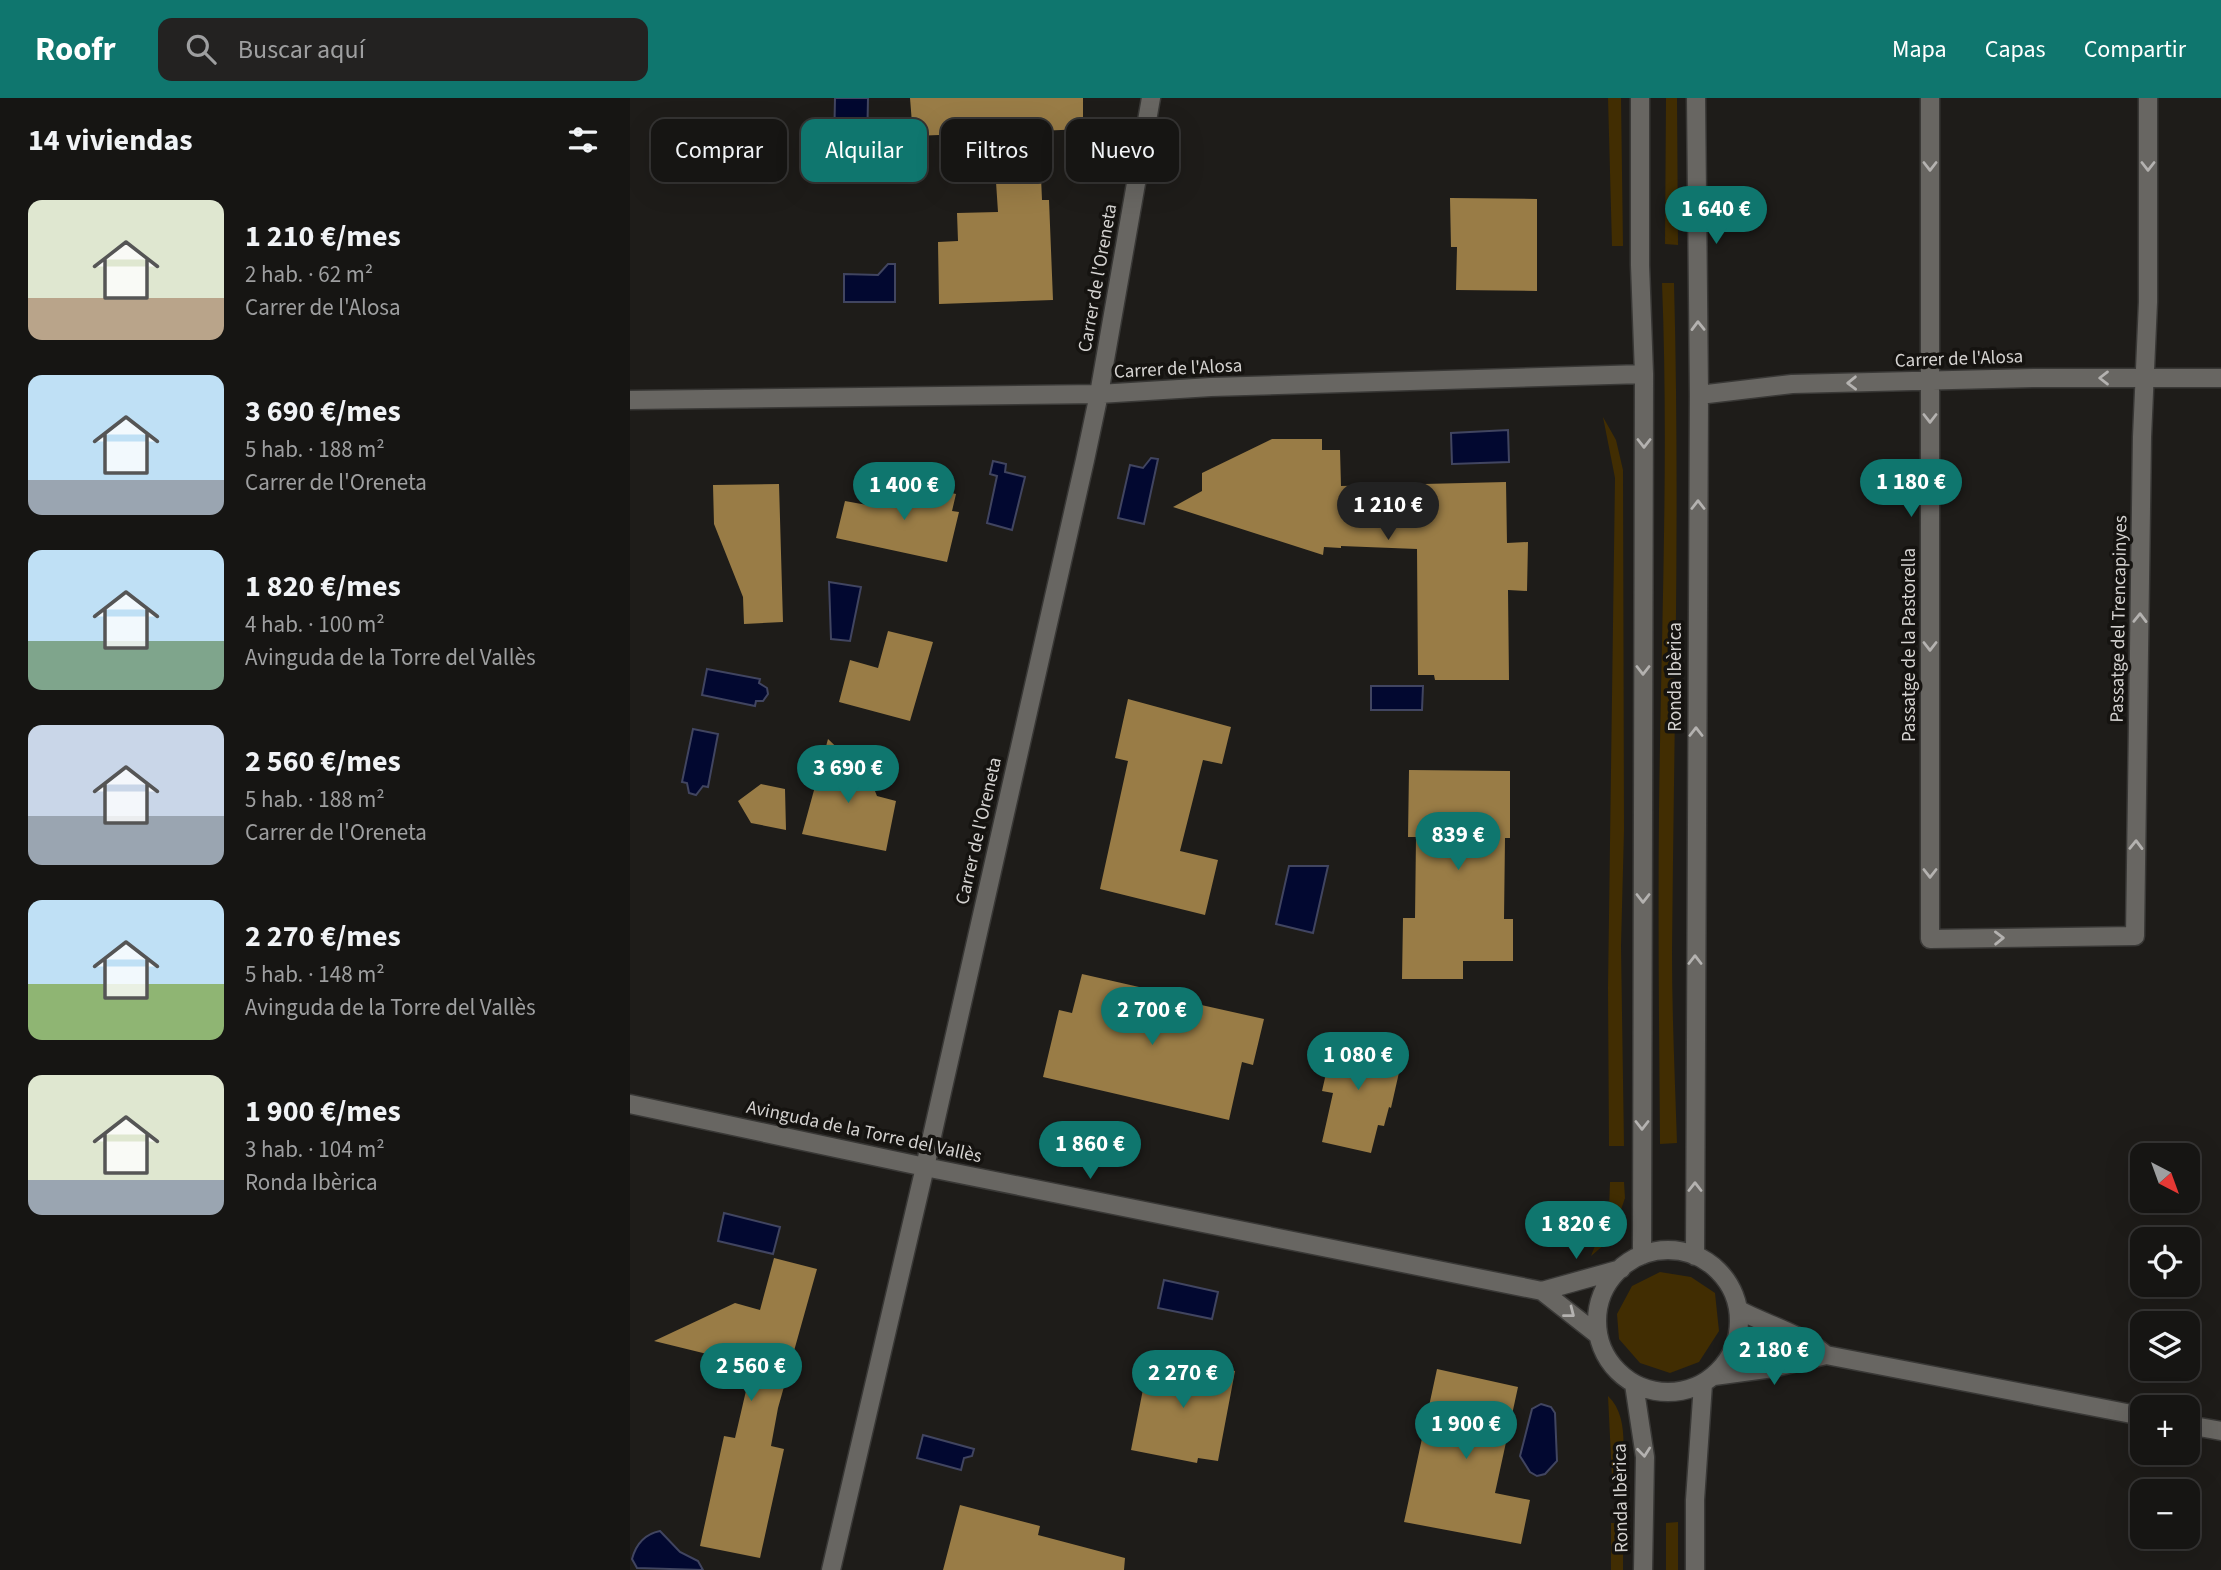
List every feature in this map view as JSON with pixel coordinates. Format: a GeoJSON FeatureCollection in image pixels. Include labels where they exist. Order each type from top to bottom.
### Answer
{"type":"FeatureCollection","features":[{"type":"Feature","properties":{"kind":"street","name":"Carrer de l'Oreneta"},"geometry":{"type":"LineString","coordinates":[[831,1570],[925,1167],[1099,394],[1151,98]]}},
{"type":"Feature","properties":{"kind":"street","name":"Ronda Ibèrica"},"geometry":{"type":"LineString","coordinates":[[1640,98],[1640,265],[1644,374],[1642,1255]]}},
{"type":"Feature","properties":{"kind":"street","name":"Ronda Ibèrica"},"geometry":{"type":"LineString","coordinates":[[1695,1256],[1699,394],[1696,98]]}},
{"type":"Feature","properties":{"kind":"street","name":"Passatge de la Pastorella"},"geometry":{"type":"LineString","coordinates":[[1930,98],[1930,939]]}},
{"type":"Feature","properties":{"kind":"street","name":"Passatge del Trencapinyes"},"geometry":{"type":"LineString","coordinates":[[1930,939],[2135,936],[2142,437],[2146,377],[2148,98]]}},
{"type":"Feature","properties":{"kind":"street","name":"Carrer de l'Alosa"},"geometry":{"type":"LineString","coordinates":[[630,400],[1099,394],[1225,387],[1644,374]]}},
{"type":"Feature","properties":{"kind":"street","name":"Carrer de l'Alosa"},"geometry":{"type":"LineString","coordinates":[[1699,394],[1792,384],[2221,378]]}},
{"type":"Feature","properties":{"kind":"street","name":"Avinguda de la Torre del Vallès"},"geometry":{"type":"LineString","coordinates":[[630,1104],[925,1167],[1542,1291],[1598,1335]]}},
{"type":"Feature","properties":{"kind":"street"},"geometry":{"type":"LineString","coordinates":[[1695,1570],[1695,1500],[1709,1380],[1730,1358],[1738,1334],[1739,1310],[1734,1292],[1711,1264],[1695,1256],[1669,1251],[1642,1255],[1621,1269],[1606,1288],[1598,1311],[1598,1335],[1610,1364],[1633,1384],[1669,1393],[1709,1380],[1826,1355],[2130,1414]]}},
{"type":"Feature","properties":{"kind":"street","name":"Avinguda de la Torre del Vallès"},"geometry":{"type":"LineString","coordinates":[[1542,1291],[1621,1269]]}},
{"type":"Feature","properties":{"kind":"street"},"geometry":{"type":"LineString","coordinates":[[1739,1310],[1813,1344],[1826,1355]]}},
{"type":"Feature","properties":{"kind":"street","name":"Ronda Ibèrica"},"geometry":{"type":"LineString","coordinates":[[1633,1384],[1645,1457],[1643,1570]]}},
{"type":"Feature","properties":{"kind":"street"},"geometry":{"type":"LineString","coordinates":[[2200,1427],[2221,1431]]}},
{"type":"Feature","properties":{"kind":"shaded area"},"geometry":{"type":"Polygon","coordinates":[[[1608,98],[1621,98],[1623,246],[1612,246],[1608,98]]]}},
{"type":"Feature","properties":{"kind":"shaded area"},"geometry":{"type":"Polygon","coordinates":[[[1666,98],[1677,98],[1678,245],[1665,244],[1666,98]]]}},
{"type":"Feature","properties":{"kind":"shaded area"},"geometry":{"type":"Polygon","coordinates":[[[1662,283],[1674,283],[1676,367],[1677,534],[1672,952],[1677,1143],[1660,1144],[1659,809],[1665,480],[1662,283]]]}},
{"type":"Feature","properties":{"kind":"shaded area"},"geometry":{"type":"Polygon","coordinates":[[[1603,417],[1616,440],[1623,470],[1624,830],[1621,946],[1624,1146],[1609,1146],[1608,988],[1615,478],[1603,417]]]}},
{"type":"Feature","properties":{"kind":"shaded area"},"geometry":{"type":"Polygon","coordinates":[[[1610,1182],[1624,1182],[1625,1198],[1611,1239],[1591,1256],[1609,1210],[1610,1182]]]}},
{"type":"Feature","properties":{"kind":"shaded area"},"geometry":{"type":"Polygon","coordinates":[[[1660,1272],[1691,1277],[1715,1293],[1719,1331],[1699,1362],[1670,1373],[1640,1363],[1619,1339],[1617,1314],[1632,1286],[1660,1272]]]}},
{"type":"Feature","properties":{"kind":"shaded area"},"geometry":{"type":"Polygon","coordinates":[[[1608,1396],[1615,1404],[1622,1424],[1622,1478],[1612,1478],[1608,1396]]]}},
{"type":"Feature","properties":{"kind":"shaded area"},"geometry":{"type":"Polygon","coordinates":[[[1678,1522],[1678,1570],[1666,1570],[1666,1523],[1678,1522]]]}},
{"type":"Feature","properties":{"kind":"shaded area"},"geometry":{"type":"Polygon","coordinates":[[[1611,1523],[1623,1523],[1623,1570],[1611,1570],[1611,1523]]]}},
{"type":"Feature","properties":{"kind":"water"},"geometry":{"type":"Polygon","coordinates":[[[835,98],[868,98],[868,119],[835,119],[835,98]]]}},
{"type":"Feature","properties":{"kind":"water"},"geometry":{"type":"Polygon","coordinates":[[[888,264],[895,264],[895,302],[844,302],[844,274],[878,275],[888,264]]]}},
{"type":"Feature","properties":{"kind":"water"},"geometry":{"type":"Polygon","coordinates":[[[1508,430],[1509,462],[1452,464],[1451,433],[1508,430]]]}},
{"type":"Feature","properties":{"kind":"water"},"geometry":{"type":"Polygon","coordinates":[[[1151,458],[1158,459],[1144,524],[1118,518],[1130,465],[1143,468],[1151,458]]]}},
{"type":"Feature","properties":{"kind":"water"},"geometry":{"type":"Polygon","coordinates":[[[993,461],[1006,464],[1005,472],[1025,477],[1012,530],[987,523],[997,476],[990,474],[993,461]]]}},
{"type":"Feature","properties":{"kind":"water"},"geometry":{"type":"Polygon","coordinates":[[[829,582],[861,587],[850,641],[831,639],[829,582]]]}},
{"type":"Feature","properties":{"kind":"water"},"geometry":{"type":"Polygon","coordinates":[[[707,669],[760,679],[759,683],[767,688],[768,694],[763,701],[756,701],[755,706],[702,695],[707,669]]]}},
{"type":"Feature","properties":{"kind":"water"},"geometry":{"type":"Polygon","coordinates":[[[1371,686],[1423,686],[1422,710],[1371,710],[1371,686]]]}},
{"type":"Feature","properties":{"kind":"water"},"geometry":{"type":"Polygon","coordinates":[[[693,729],[718,734],[708,787],[703,786],[696,795],[689,793],[687,783],[682,782],[693,729]]]}},
{"type":"Feature","properties":{"kind":"water"},"geometry":{"type":"Polygon","coordinates":[[[1289,866],[1328,866],[1313,933],[1276,924],[1289,866]]]}},
{"type":"Feature","properties":{"kind":"water"},"geometry":{"type":"Polygon","coordinates":[[[724,1213],[780,1227],[773,1254],[718,1241],[724,1213]]]}},
{"type":"Feature","properties":{"kind":"water"},"geometry":{"type":"Polygon","coordinates":[[[1164,1280],[1218,1292],[1212,1319],[1158,1308],[1164,1280]]]}},
{"type":"Feature","properties":{"kind":"water"},"geometry":{"type":"Polygon","coordinates":[[[1541,1404],[1551,1407],[1555,1413],[1557,1461],[1545,1474],[1537,1476],[1530,1472],[1520,1456],[1532,1409],[1541,1404]]]}},
{"type":"Feature","properties":{"kind":"water"},"geometry":{"type":"Polygon","coordinates":[[[923,1435],[974,1449],[972,1456],[964,1458],[961,1470],[917,1458],[923,1435]]]}},
{"type":"Feature","properties":{"kind":"water"},"geometry":{"type":"Polygon","coordinates":[[[660,1531],[680,1552],[698,1561],[703,1570],[637,1568],[632,1559],[639,1544],[646,1537],[660,1531]]]}},
{"type":"Feature","properties":{"kind":"building"},"geometry":{"type":"Polygon","coordinates":[[[910,98],[1083,98],[1083,119],[1066,119],[1066,130],[1052,130],[1052,119],[941,119],[941,135],[927,135],[927,119],[912,119],[910,98]]]}},
{"type":"Feature","properties":{"kind":"building"},"geometry":{"type":"Polygon","coordinates":[[[996,182],[1041,182],[1042,200],[1049,200],[1053,300],[939,304],[938,242],[958,241],[957,213],[998,212],[996,182]]]}},
{"type":"Feature","properties":{"kind":"building"},"geometry":{"type":"Polygon","coordinates":[[[1450,198],[1537,199],[1537,291],[1456,290],[1457,247],[1451,247],[1450,198]]]}},
{"type":"Feature","properties":{"kind":"building"},"geometry":{"type":"Polygon","coordinates":[[[1272,439],[1322,439],[1322,450],[1340,450],[1341,486],[1506,482],[1507,543],[1528,542],[1527,591],[1508,590],[1509,680],[1435,680],[1434,675],[1418,675],[1417,549],[1324,547],[1323,555],[1173,507],[1202,491],[1202,473],[1272,439]]]}},
{"type":"Feature","properties":{"kind":"building"},"geometry":{"type":"Polygon","coordinates":[[[898,481],[956,494],[952,511],[959,512],[947,562],[836,538],[845,501],[867,505],[870,493],[894,498],[898,481]]]}},
{"type":"Feature","properties":{"kind":"building"},"geometry":{"type":"Polygon","coordinates":[[[779,484],[783,622],[744,624],[743,597],[714,524],[713,485],[779,484]]]}},
{"type":"Feature","properties":{"kind":"building"},"geometry":{"type":"Polygon","coordinates":[[[888,631],[933,642],[910,721],[839,702],[850,660],[878,668],[888,631]]]}},
{"type":"Feature","properties":{"kind":"building"},"geometry":{"type":"Polygon","coordinates":[[[1128,699],[1231,727],[1222,764],[1203,760],[1180,851],[1218,860],[1205,915],[1100,889],[1128,761],[1115,758],[1128,699]]]}},
{"type":"Feature","properties":{"kind":"building"},"geometry":{"type":"Polygon","coordinates":[[[828,739],[870,779],[877,796],[896,801],[886,851],[802,834],[828,739]]]}},
{"type":"Feature","properties":{"kind":"building"},"geometry":{"type":"Polygon","coordinates":[[[1409,770],[1510,771],[1510,838],[1505,838],[1504,919],[1513,919],[1513,961],[1463,961],[1463,979],[1402,979],[1403,918],[1415,918],[1416,837],[1408,837],[1409,770]]]}},
{"type":"Feature","properties":{"kind":"building"},"geometry":{"type":"Polygon","coordinates":[[[761,784],[785,789],[786,830],[751,823],[738,801],[761,784]]]}},
{"type":"Feature","properties":{"kind":"building"},"geometry":{"type":"Polygon","coordinates":[[[1082,974],[1161,992],[1161,996],[1264,1019],[1253,1065],[1242,1062],[1229,1120],[1043,1077],[1059,1010],[1072,1013],[1082,974]]]}},
{"type":"Feature","properties":{"kind":"building"},"geometry":{"type":"Polygon","coordinates":[[[1335,1034],[1393,1047],[1389,1065],[1400,1068],[1391,1108],[1389,1107],[1384,1126],[1378,1125],[1371,1153],[1322,1142],[1333,1093],[1322,1091],[1335,1034]]]}},
{"type":"Feature","properties":{"kind":"building"},"geometry":{"type":"Polygon","coordinates":[[[774,1258],[817,1269],[778,1408],[771,1446],[784,1449],[760,1558],[700,1546],[724,1436],[735,1438],[752,1365],[654,1341],[735,1303],[760,1310],[774,1258]]]}},
{"type":"Feature","properties":{"kind":"building"},"geometry":{"type":"Polygon","coordinates":[[[1150,1354],[1235,1371],[1218,1461],[1198,1458],[1197,1463],[1131,1450],[1150,1354]]]}},
{"type":"Feature","properties":{"kind":"building"},"geometry":{"type":"Polygon","coordinates":[[[1437,1369],[1518,1387],[1495,1493],[1530,1500],[1521,1544],[1404,1522],[1437,1369]]]}},
{"type":"Feature","properties":{"kind":"building"},"geometry":{"type":"Polygon","coordinates":[[[960,1505],[1040,1526],[1038,1535],[1125,1558],[1124,1570],[943,1570],[960,1505]]]}}]}
